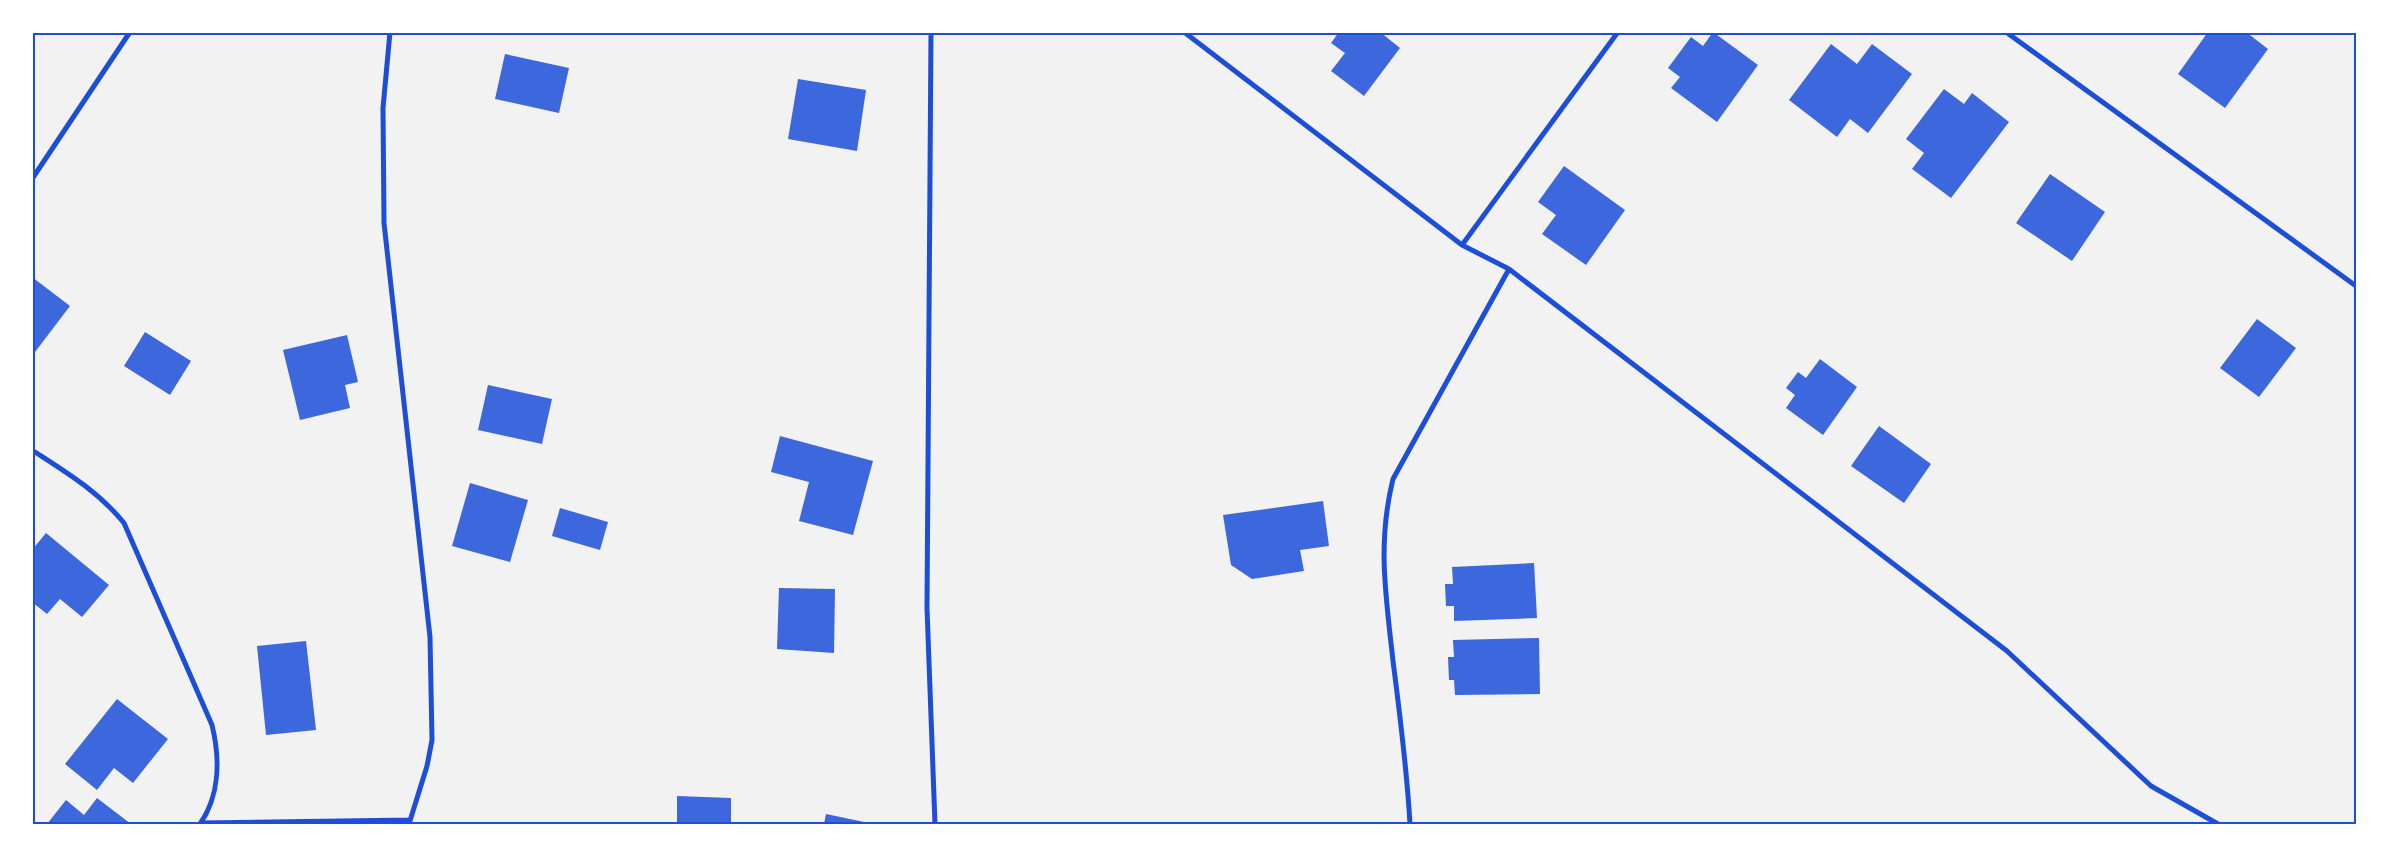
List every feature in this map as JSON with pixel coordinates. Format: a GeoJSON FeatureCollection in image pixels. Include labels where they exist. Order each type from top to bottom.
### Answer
{"type":"FeatureCollection","features":[{"type":"Feature","properties":{"kind":"street"},"geometry":{"type":"LineString","coordinates":[[32,179],[130,32]]}},
{"type":"Feature","properties":{"kind":"street"},"geometry":{"type":"LineString","coordinates":[[32,450],[91,488],[109,504],[124,523],[212,725],[218,751],[216,779],[212,799],[201,824],[410,822],[427,766],[432,740],[430,636],[384,223],[383,108],[390,32]]}},
{"type":"Feature","properties":{"kind":"street"},"geometry":{"type":"LineString","coordinates":[[931,32],[927,608],[935,824]]}},
{"type":"Feature","properties":{"kind":"street"},"geometry":{"type":"LineString","coordinates":[[1184,32],[1462,245],[1509,269],[2007,651],[2151,786],[2218,824]]}},
{"type":"Feature","properties":{"kind":"street"},"geometry":{"type":"LineString","coordinates":[[1462,245],[1618,32]]}},
{"type":"Feature","properties":{"kind":"street"},"geometry":{"type":"LineString","coordinates":[[2006,32],[2356,286]]}},
{"type":"Feature","properties":{"kind":"street"},"geometry":{"type":"LineString","coordinates":[[1410,824],[1407,777],[1386,593],[1383,544],[1385,510],[1393,479],[1509,269]]}},
{"type":"Feature","properties":{"kind":"building"},"geometry":{"type":"Polygon","coordinates":[[[1339,32],[1380,32],[1400,48],[1364,96],[1331,71],[1345,53],[1331,43],[1339,32]]]}},
{"type":"Feature","properties":{"kind":"building"},"geometry":{"type":"Polygon","coordinates":[[[1713,32],[1758,65],[1717,122],[1671,88],[1680,77],[1668,68],[1691,37],[1703,46],[1713,32]]]}},
{"type":"Feature","properties":{"kind":"building"},"geometry":{"type":"Polygon","coordinates":[[[2208,32],[2246,32],[2268,49],[2225,108],[2178,74],[2208,32]]]}},
{"type":"Feature","properties":{"kind":"building"},"geometry":{"type":"Polygon","coordinates":[[[1831,44],[1857,64],[1872,44],[1912,74],[1868,133],[1850,119],[1837,137],[1789,100],[1831,44]]]}},
{"type":"Feature","properties":{"kind":"building"},"geometry":{"type":"Polygon","coordinates":[[[505,54],[569,68],[559,113],[495,99],[505,54]]]}},
{"type":"Feature","properties":{"kind":"building"},"geometry":{"type":"Polygon","coordinates":[[[798,79],[866,90],[857,151],[788,139],[798,79]]]}},
{"type":"Feature","properties":{"kind":"building"},"geometry":{"type":"Polygon","coordinates":[[[1944,89],[1964,104],[1972,93],[2009,122],[1951,198],[1912,169],[1924,153],[1906,139],[1944,89]]]}},
{"type":"Feature","properties":{"kind":"building"},"geometry":{"type":"Polygon","coordinates":[[[1564,166],[1625,210],[1586,265],[1542,234],[1556,215],[1538,202],[1564,166]]]}},
{"type":"Feature","properties":{"kind":"building"},"geometry":{"type":"Polygon","coordinates":[[[2050,174],[2105,212],[2072,261],[2016,223],[2050,174]]]}},
{"type":"Feature","properties":{"kind":"building"},"geometry":{"type":"Polygon","coordinates":[[[32,277],[70,306],[32,356],[32,277]]]}},
{"type":"Feature","properties":{"kind":"building"},"geometry":{"type":"Polygon","coordinates":[[[2257,319],[2296,348],[2259,397],[2220,368],[2257,319]]]}},
{"type":"Feature","properties":{"kind":"building"},"geometry":{"type":"Polygon","coordinates":[[[145,332],[191,361],[170,395],[124,366],[145,332]]]}},
{"type":"Feature","properties":{"kind":"building"},"geometry":{"type":"Polygon","coordinates":[[[347,335],[358,382],[345,385],[350,408],[300,420],[283,350],[347,335]]]}},
{"type":"Feature","properties":{"kind":"building"},"geometry":{"type":"Polygon","coordinates":[[[1820,359],[1857,387],[1823,435],[1786,408],[1795,395],[1786,388],[1798,372],[1806,378],[1820,359]]]}},
{"type":"Feature","properties":{"kind":"building"},"geometry":{"type":"Polygon","coordinates":[[[488,385],[552,399],[542,444],[478,430],[488,385]]]}},
{"type":"Feature","properties":{"kind":"building"},"geometry":{"type":"Polygon","coordinates":[[[1879,426],[1931,464],[1904,503],[1851,466],[1879,426]]]}},
{"type":"Feature","properties":{"kind":"building"},"geometry":{"type":"Polygon","coordinates":[[[780,436],[873,461],[853,535],[799,521],[809,482],[771,472],[780,436]]]}},
{"type":"Feature","properties":{"kind":"building"},"geometry":{"type":"Polygon","coordinates":[[[470,483],[528,500],[510,562],[452,546],[470,483]]]}},
{"type":"Feature","properties":{"kind":"building"},"geometry":{"type":"Polygon","coordinates":[[[1323,501],[1329,546],[1300,550],[1304,571],[1252,579],[1231,565],[1223,515],[1323,501]]]}},
{"type":"Feature","properties":{"kind":"building"},"geometry":{"type":"Polygon","coordinates":[[[560,508],[608,522],[600,550],[552,536],[560,508]]]}},
{"type":"Feature","properties":{"kind":"building"},"geometry":{"type":"Polygon","coordinates":[[[46,533],[109,585],[82,617],[60,599],[47,614],[32,602],[32,550],[46,533]]]}},
{"type":"Feature","properties":{"kind":"building"},"geometry":{"type":"Polygon","coordinates":[[[1534,563],[1537,618],[1454,621],[1454,606],[1446,606],[1445,584],[1453,584],[1452,567],[1534,563]]]}},
{"type":"Feature","properties":{"kind":"building"},"geometry":{"type":"Polygon","coordinates":[[[779,588],[835,589],[834,653],[777,649],[779,588]]]}},
{"type":"Feature","properties":{"kind":"building"},"geometry":{"type":"Polygon","coordinates":[[[1539,638],[1540,694],[1455,695],[1454,680],[1449,680],[1448,657],[1454,657],[1453,640],[1539,638]]]}},
{"type":"Feature","properties":{"kind":"building"},"geometry":{"type":"Polygon","coordinates":[[[306,641],[316,730],[266,735],[257,646],[306,641]]]}},
{"type":"Feature","properties":{"kind":"building"},"geometry":{"type":"Polygon","coordinates":[[[117,699],[168,739],[133,783],[114,768],[97,790],[65,764],[117,699]]]}},
{"type":"Feature","properties":{"kind":"building"},"geometry":{"type":"Polygon","coordinates":[[[677,796],[731,798],[731,824],[677,824],[677,796]]]}},
{"type":"Feature","properties":{"kind":"building"},"geometry":{"type":"Polygon","coordinates":[[[97,798],[131,824],[47,824],[66,800],[84,815],[97,798]]]}},
{"type":"Feature","properties":{"kind":"building"},"geometry":{"type":"Polygon","coordinates":[[[826,814],[869,823],[824,824],[826,814]]]}}]}
